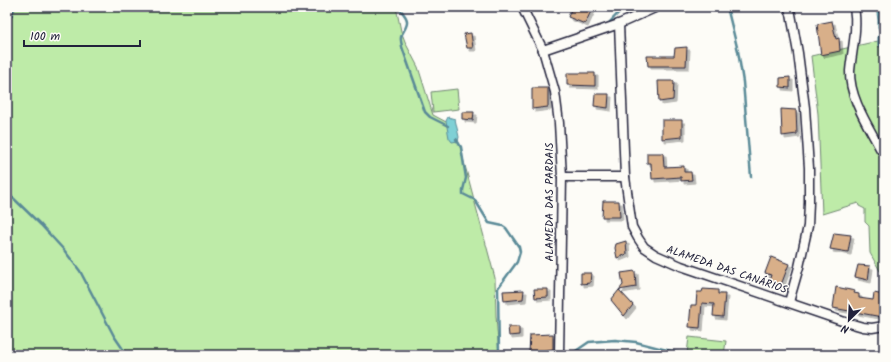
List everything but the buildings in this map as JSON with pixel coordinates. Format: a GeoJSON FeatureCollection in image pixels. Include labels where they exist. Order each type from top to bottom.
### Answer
{"type":"FeatureCollection","features":[{"type":"Feature","properties":{"kind":"street","name":"ALAMEDA DAS PARDAIS"},"geometry":{"type":"LineString","coordinates":[[522,7],[543,50],[555,92],[560,123],[562,177],[559,355]]}},
{"type":"Feature","properties":{"kind":"street"},"geometry":{"type":"LineString","coordinates":[[543,50],[619,24],[657,7]]}},
{"type":"Feature","properties":{"kind":"street"},"geometry":{"type":"LineString","coordinates":[[788,7],[791,14],[798,53],[805,108],[809,168],[808,226],[799,267],[789,302]]}},
{"type":"Feature","properties":{"kind":"street"},"geometry":{"type":"LineString","coordinates":[[854,7],[856,30],[850,72],[851,87],[858,106],[881,150]]}},
{"type":"Feature","properties":{"kind":"street","name":"ALAMEDA DAS CANÁRIOS"},"geometry":{"type":"LineString","coordinates":[[619,24],[625,177],[632,227],[644,246],[656,255],[681,266],[719,279],[863,327],[872,328],[884,326]]}},
{"type":"Feature","properties":{"kind":"street"},"geometry":{"type":"LineString","coordinates":[[562,177],[625,177]]}},
{"type":"Feature","properties":{"kind":"green space"},"geometry":{"type":"Polygon","coordinates":[[[7,7],[396,7],[401,31],[418,67],[433,115],[450,124],[456,132],[495,278],[499,355],[7,355],[7,7]]]}},
{"type":"Feature","properties":{"kind":"green space"},"geometry":{"type":"Polygon","coordinates":[[[878,41],[878,46],[884,52],[883,60],[880,65],[884,69],[884,272],[880,271],[870,253],[869,226],[865,222],[865,209],[859,206],[858,203],[822,214],[818,114],[811,56],[878,41]]]}},
{"type":"Feature","properties":{"kind":"green space"},"geometry":{"type":"Polygon","coordinates":[[[457,89],[459,109],[433,112],[431,92],[457,89]]]}},
{"type":"Feature","properties":{"kind":"green space"},"geometry":{"type":"Polygon","coordinates":[[[689,337],[726,341],[724,355],[687,354],[689,337]]]}},
{"type":"Feature","properties":{"kind":"water"},"geometry":{"type":"Polygon","coordinates":[[[876,7],[884,7],[884,53],[882,48],[878,45],[878,37],[880,33],[876,7]]]}},
{"type":"Feature","properties":{"kind":"water"},"geometry":{"type":"Polygon","coordinates":[[[448,117],[455,119],[459,137],[458,141],[452,142],[449,138],[446,121],[448,117]]]}},
{"type":"Feature","properties":{"kind":"waterway"},"geometry":{"type":"LineString","coordinates":[[7,38],[9,21],[15,7]]}},
{"type":"Feature","properties":{"kind":"waterway"},"geometry":{"type":"LineString","coordinates":[[398,7],[407,19],[407,25],[401,38],[402,47],[425,112],[430,117],[448,126]]}},
{"type":"Feature","properties":{"kind":"waterway"},"geometry":{"type":"LineString","coordinates":[[607,25],[624,7]]}},
{"type":"Feature","properties":{"kind":"waterway"},"geometry":{"type":"LineString","coordinates":[[727,7],[738,51],[743,82],[751,177]]}},
{"type":"Feature","properties":{"kind":"waterway"},"geometry":{"type":"LineString","coordinates":[[456,139],[461,147],[466,178],[463,194],[475,200],[489,223],[506,228],[519,247],[520,252],[517,262],[498,288],[499,355]]}},
{"type":"Feature","properties":{"kind":"waterway"},"geometry":{"type":"LineString","coordinates":[[7,192],[41,225],[64,250],[80,271],[114,336],[127,355]]}},
{"type":"Feature","properties":{"kind":"waterway"},"geometry":{"type":"LineString","coordinates":[[570,355],[589,342],[615,340],[636,342],[686,355]]}}]}
